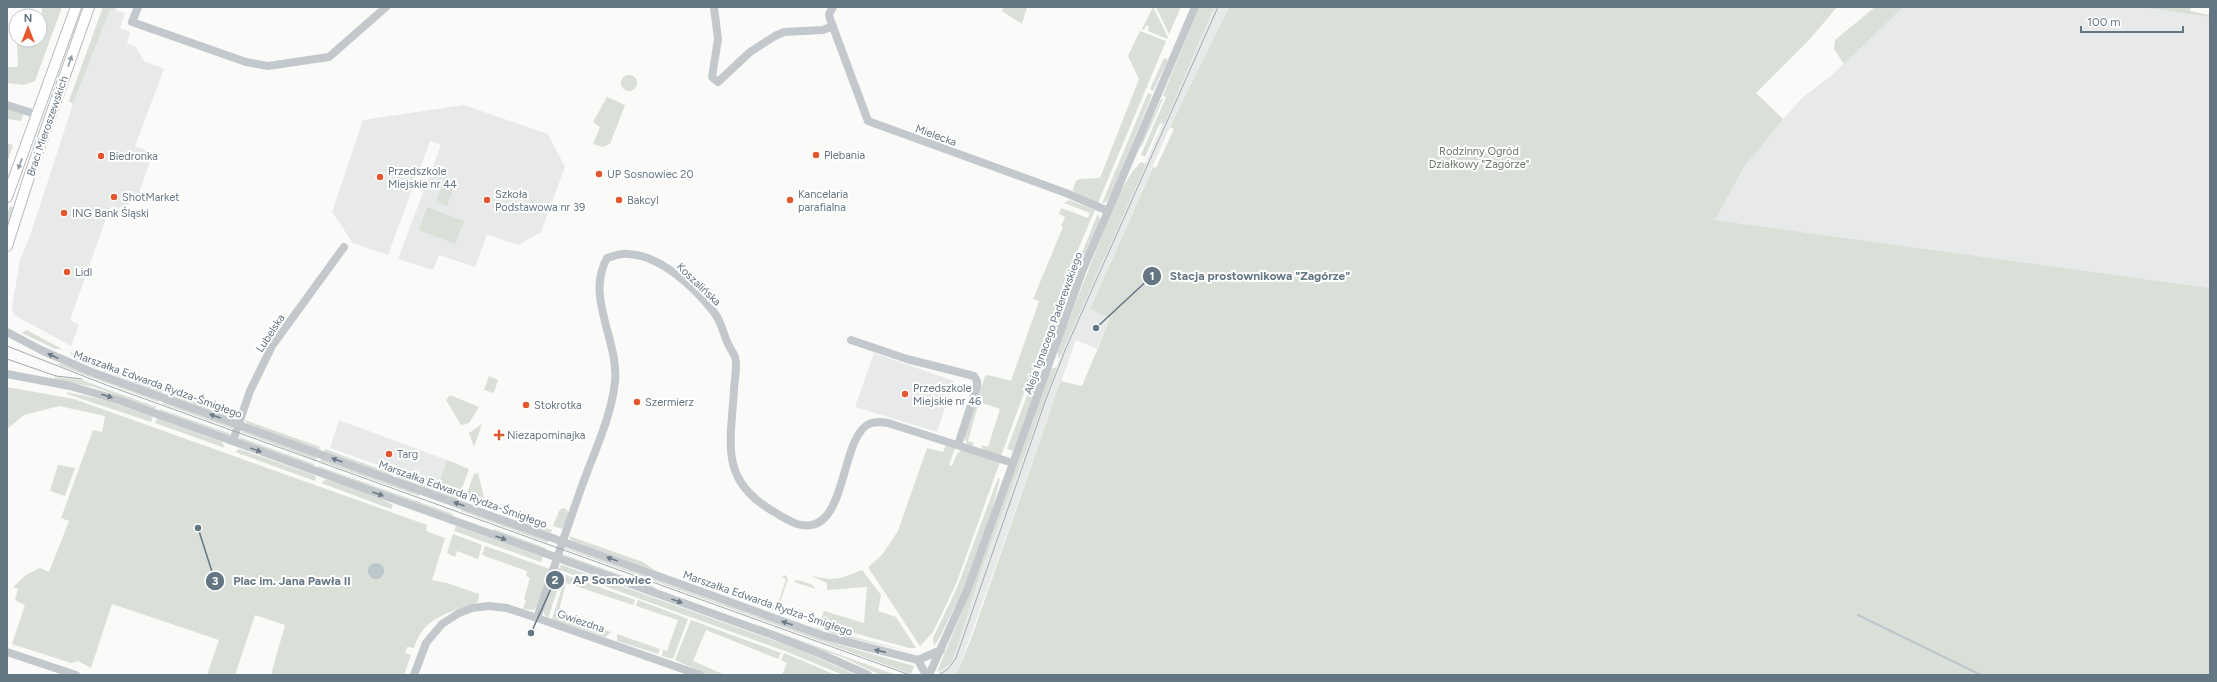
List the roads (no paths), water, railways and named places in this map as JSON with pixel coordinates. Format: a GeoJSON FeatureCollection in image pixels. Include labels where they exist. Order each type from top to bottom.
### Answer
{"type":"FeatureCollection","features":[{"type":"Feature","properties":{"kind":"main road","name":"Braci Mieroszewskich"},"geometry":{"type":"LineString","coordinates":[[7,197],[76,7]]}},
{"type":"Feature","properties":{"kind":"main road","name":"Braci Mieroszewskich"},"geometry":{"type":"LineString","coordinates":[[7,246],[26,185],[89,7]]}},
{"type":"Feature","properties":{"kind":"street"},"geometry":{"type":"LineString","coordinates":[[138,7],[132,22],[246,62],[268,66],[329,58],[386,7]]}},
{"type":"Feature","properties":{"kind":"street"},"geometry":{"type":"LineString","coordinates":[[714,7],[718,38],[712,77],[718,82],[750,52],[775,36],[784,32],[823,30],[833,26]]}},
{"type":"Feature","properties":{"kind":"street","name":"Aleja Ignacego Paderewskiego"},"geometry":{"type":"LineString","coordinates":[[941,650],[968,588],[1082,272],[1195,7]]}},
{"type":"Feature","properties":{"kind":"street","name":"Mielecka"},"geometry":{"type":"LineString","coordinates":[[832,8],[829,14],[868,121],[1066,193],[1108,211]]}},
{"type":"Feature","properties":{"kind":"street"},"geometry":{"type":"LineString","coordinates":[[7,105],[38,115]]}},
{"type":"Feature","properties":{"kind":"street","name":"Lubelska"},"geometry":{"type":"LineString","coordinates":[[233,441],[250,391],[272,346],[344,247]]}},
{"type":"Feature","properties":{"kind":"street","name":"Koszalińska"},"geometry":{"type":"LineString","coordinates":[[537,618],[556,558],[610,409],[615,382],[615,362],[601,306],[598,282],[607,258],[620,255],[641,256],[663,264],[713,311],[736,358],[730,445],[733,468],[741,484],[753,497],[776,513],[798,524],[817,524],[825,517],[834,503],[860,432],[875,422],[888,423],[1013,463]]}},
{"type":"Feature","properties":{"kind":"street","name":"Marszałka Edwarda Rydza-Śmigłego"},"geometry":{"type":"LineString","coordinates":[[7,332],[41,350],[89,371],[824,636],[918,660]]}},
{"type":"Feature","properties":{"kind":"street"},"geometry":{"type":"LineString","coordinates":[[851,340],[907,359],[974,376],[977,380],[977,387],[958,445]]}},
{"type":"Feature","properties":{"kind":"street"},"geometry":{"type":"LineString","coordinates":[[7,374],[88,390],[775,636],[868,675]]}},
{"type":"Feature","properties":{"kind":"street","name":"Gwiezdna"},"geometry":{"type":"LineString","coordinates":[[414,675],[426,643],[442,624],[459,613],[472,608],[489,606],[507,608],[673,664],[700,675]]}},
{"type":"Feature","properties":{"kind":"street"},"geometry":{"type":"LineString","coordinates":[[941,650],[928,675],[918,660],[941,650]]}},
{"type":"Feature","properties":{"kind":"street"},"geometry":{"type":"LineString","coordinates":[[7,652],[76,675]]}},
{"type":"Feature","properties":{"kind":"waterway"},"geometry":{"type":"LineString","coordinates":[[1858,615],[1981,675]]}},
{"type":"Feature","properties":{"kind":"tram line"},"geometry":{"type":"LineString","coordinates":[[939,675],[948,669],[956,658],[1046,399],[1066,348],[1218,7]]}},
{"type":"Feature","properties":{"kind":"tram line"},"geometry":{"type":"LineString","coordinates":[[7,346],[109,386],[910,675]]}},
{"type":"Feature","properties":{"kind":"tram line"},"geometry":{"type":"LineString","coordinates":[[7,359],[56,376],[82,379]]}},
{"type":"Feature","properties":{"kind":"place","name":"Plebania"},"geometry":{"type":"Point","coordinates":[816,155]}},
{"type":"Feature","properties":{"kind":"place","name":"Biedronka"},"geometry":{"type":"Point","coordinates":[101,156]}},
{"type":"Feature","properties":{"kind":"place","name":"UP Sosnowiec 20"},"geometry":{"type":"Point","coordinates":[599,174]}},
{"type":"Feature","properties":{"kind":"place","name":"Przedszkole Miejskie nr 44"},"geometry":{"type":"Point","coordinates":[380,177]}},
{"type":"Feature","properties":{"kind":"place","name":"ShotMarket"},"geometry":{"type":"Point","coordinates":[114,197]}},
{"type":"Feature","properties":{"kind":"place","name":"Szkoła Podstawowa nr 39"},"geometry":{"type":"Point","coordinates":[487,200]}},
{"type":"Feature","properties":{"kind":"place","name":"Bakcyl"},"geometry":{"type":"Point","coordinates":[619,200]}},
{"type":"Feature","properties":{"kind":"place","name":"Kancelaria parafialna"},"geometry":{"type":"Point","coordinates":[790,200]}},
{"type":"Feature","properties":{"kind":"place","name":"ING Bank Śląski"},"geometry":{"type":"Point","coordinates":[64,213]}},
{"type":"Feature","properties":{"kind":"place","name":"Lidl"},"geometry":{"type":"Point","coordinates":[67,272]}},
{"type":"Feature","properties":{"kind":"place","name":"Stacja prostownikowa \"Zagórze\""},"geometry":{"type":"Point","coordinates":[1096,328]}},
{"type":"Feature","properties":{"kind":"place","name":"Przedszkole Miejskie nr 46"},"geometry":{"type":"Point","coordinates":[905,394]}},
{"type":"Feature","properties":{"kind":"place","name":"Szermierz"},"geometry":{"type":"Point","coordinates":[637,402]}},
{"type":"Feature","properties":{"kind":"place","name":"Stokrotka"},"geometry":{"type":"Point","coordinates":[526,405]}},
{"type":"Feature","properties":{"kind":"place","name":"Niezapominajka"},"geometry":{"type":"Point","coordinates":[499,435]}},
{"type":"Feature","properties":{"kind":"place","name":"Targ"},"geometry":{"type":"Point","coordinates":[389,454]}},
{"type":"Feature","properties":{"kind":"place","name":"Plac im. Jana Pawła II"},"geometry":{"type":"Point","coordinates":[198,528]}},
{"type":"Feature","properties":{"kind":"place","name":"AP Sosnowiec"},"geometry":{"type":"Point","coordinates":[531,633]}},
{"type":"Feature","properties":{"kind":"park label","name":"Rodzinny Ogród Działkowy \"Zagórze\""},"geometry":{"type":"Point","coordinates":[1479,157]}}]}
